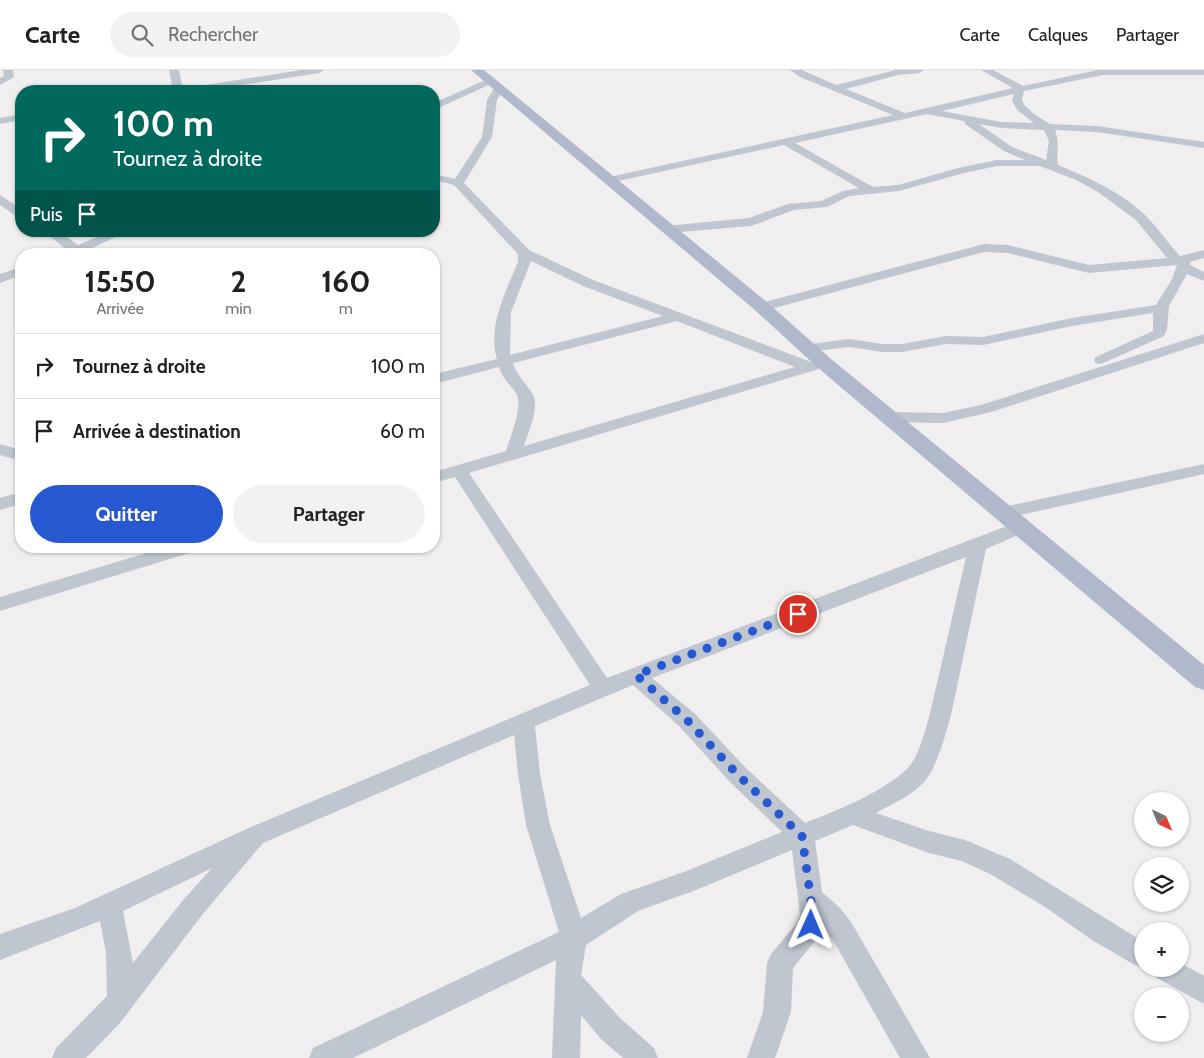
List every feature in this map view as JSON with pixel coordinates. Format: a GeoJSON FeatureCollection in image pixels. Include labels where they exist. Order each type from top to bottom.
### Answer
{"type":"FeatureCollection","features":[{"type":"Feature","properties":{"kind":"main road"},"geometry":{"type":"LineString","coordinates":[[489,79],[762,307],[808,348],[817,365],[888,417],[1204,680]]}},
{"type":"Feature","properties":{"kind":"street"},"geometry":{"type":"LineString","coordinates":[[0,82],[9,77],[8,70]]}},
{"type":"Feature","properties":{"kind":"street"},"geometry":{"type":"LineString","coordinates":[[174,70],[177,85]]}},
{"type":"Feature","properties":{"kind":"street"},"geometry":{"type":"LineString","coordinates":[[239,85],[274,81],[319,70]]}},
{"type":"Feature","properties":{"kind":"street"},"geometry":{"type":"LineString","coordinates":[[795,70],[906,116]]}},
{"type":"Feature","properties":{"kind":"street"},"geometry":{"type":"LineString","coordinates":[[836,88],[859,84],[902,71],[918,70]]}},
{"type":"Feature","properties":{"kind":"street"},"geometry":{"type":"LineString","coordinates":[[986,70],[1020,88]]}},
{"type":"Feature","properties":{"kind":"street"},"geometry":{"type":"LineString","coordinates":[[609,180],[927,112],[1020,88],[1073,77],[1103,72],[1204,72]]}},
{"type":"Feature","properties":{"kind":"street"},"geometry":{"type":"LineString","coordinates":[[440,104],[489,79],[492,100],[487,137],[458,183]]}},
{"type":"Feature","properties":{"kind":"street"},"geometry":{"type":"LineString","coordinates":[[1020,88],[1017,100],[1022,108],[1049,128],[1054,141],[1051,156],[1053,167]]}},
{"type":"Feature","properties":{"kind":"street"},"geometry":{"type":"LineString","coordinates":[[927,112],[1001,125],[1097,130],[1204,145]]}},
{"type":"Feature","properties":{"kind":"street"},"geometry":{"type":"LineString","coordinates":[[0,121],[15,118]]}},
{"type":"Feature","properties":{"kind":"street"},"geometry":{"type":"LineString","coordinates":[[959,118],[979,128],[1000,144],[1038,163],[1053,167],[1102,190],[1140,217],[1181,262],[1204,278]]}},
{"type":"Feature","properties":{"kind":"street"},"geometry":{"type":"LineString","coordinates":[[786,142],[870,190]]}},
{"type":"Feature","properties":{"kind":"street"},"geometry":{"type":"LineString","coordinates":[[669,229],[751,222],[792,207],[824,204],[847,193],[899,188],[937,176],[987,164],[1038,163]]}},
{"type":"Feature","properties":{"kind":"street"},"geometry":{"type":"LineString","coordinates":[[440,178],[458,183],[524,253],[588,283],[817,365]]}},
{"type":"Feature","properties":{"kind":"street"},"geometry":{"type":"LineString","coordinates":[[0,199],[15,210]]}},
{"type":"Feature","properties":{"kind":"street"},"geometry":{"type":"LineString","coordinates":[[57,237],[71,248]]}},
{"type":"Feature","properties":{"kind":"street"},"geometry":{"type":"LineString","coordinates":[[79,248],[87,237]]}},
{"type":"Feature","properties":{"kind":"street"},"geometry":{"type":"LineString","coordinates":[[85,248],[109,237]]}},
{"type":"Feature","properties":{"kind":"street"},"geometry":{"type":"LineString","coordinates":[[96,248],[101,241]]}},
{"type":"Feature","properties":{"kind":"street"},"geometry":{"type":"LineString","coordinates":[[762,307],[900,272],[984,248],[1008,250],[1089,269],[1181,262],[1204,254]]}},
{"type":"Feature","properties":{"kind":"street"},"geometry":{"type":"LineString","coordinates":[[514,456],[527,408],[526,395],[509,375],[502,352],[504,312],[525,262],[524,253]]}},
{"type":"Feature","properties":{"kind":"street"},"geometry":{"type":"LineString","coordinates":[[997,405],[1013,396],[1095,363],[1159,332],[1162,326],[1159,317],[1161,308],[1177,284],[1181,262]]}},
{"type":"Feature","properties":{"kind":"street"},"geometry":{"type":"LineString","coordinates":[[0,279],[15,273]]}},
{"type":"Feature","properties":{"kind":"street"},"geometry":{"type":"LineString","coordinates":[[808,348],[849,342],[883,348],[902,348],[946,340],[983,341],[1072,322],[1161,308]]}},
{"type":"Feature","properties":{"kind":"street"},"geometry":{"type":"LineString","coordinates":[[440,376],[678,316]]}},
{"type":"Feature","properties":{"kind":"street"},"geometry":{"type":"LineString","coordinates":[[888,417],[943,418],[997,405],[1204,338]]}},
{"type":"Feature","properties":{"kind":"street"},"geometry":{"type":"LineString","coordinates":[[440,477],[817,365]]}},
{"type":"Feature","properties":{"kind":"street"},"geometry":{"type":"LineString","coordinates":[[0,448],[15,454]]}},
{"type":"Feature","properties":{"kind":"street"},"geometry":{"type":"LineString","coordinates":[[1003,513],[1202,470]]}},
{"type":"Feature","properties":{"kind":"street"},"geometry":{"type":"LineString","coordinates":[[460,472],[603,688]]}},
{"type":"Feature","properties":{"kind":"street"},"geometry":{"type":"LineString","coordinates":[[0,504],[15,500]]}},
{"type":"Feature","properties":{"kind":"street"},"geometry":{"type":"LineString","coordinates":[[0,948],[81,918],[259,834],[603,688],[1021,527]]}},
{"type":"Feature","properties":{"kind":"street"},"geometry":{"type":"LineString","coordinates":[[323,1058],[574,938],[630,902],[687,882],[852,815],[906,784],[923,766],[940,716],[978,545]]}},
{"type":"Feature","properties":{"kind":"street"},"geometry":{"type":"LineString","coordinates":[[0,604],[169,553]]}},
{"type":"Feature","properties":{"kind":"street"},"geometry":{"type":"LineString","coordinates":[[636,675],[687,720],[738,775],[802,836],[813,915],[811,925],[780,963],[777,1012],[761,1058]]}},
{"type":"Feature","properties":{"kind":"street"},"geometry":{"type":"LineString","coordinates":[[524,721],[529,774],[538,825],[574,938],[568,980],[566,1058]]}},
{"type":"Feature","properties":{"kind":"street"},"geometry":{"type":"LineString","coordinates":[[852,815],[929,842],[965,851],[1001,868],[1054,899],[1101,931],[1134,950]]}},
{"type":"Feature","properties":{"kind":"street"},"geometry":{"type":"LineString","coordinates":[[66,1058],[120,1002],[193,907],[259,834]]}},
{"type":"Feature","properties":{"kind":"street"},"geometry":{"type":"LineString","coordinates":[[811,898],[830,915],[842,931],[916,1058]]}},
{"type":"Feature","properties":{"kind":"street"},"geometry":{"type":"LineString","coordinates":[[109,905],[118,936],[120,953],[120,1002]]}},
{"type":"Feature","properties":{"kind":"street"},"geometry":{"type":"LineString","coordinates":[[1180,977],[1204,991]]}},
{"type":"Feature","properties":{"kind":"street"},"geometry":{"type":"LineString","coordinates":[[568,980],[611,1029],[644,1058]]}},
{"type":"Feature","properties":{"kind":"route"},"geometry":{"type":"LineString","coordinates":[[798,614],[636,675],[687,720],[738,775],[802,836],[813,915],[811,925]]}}]}
